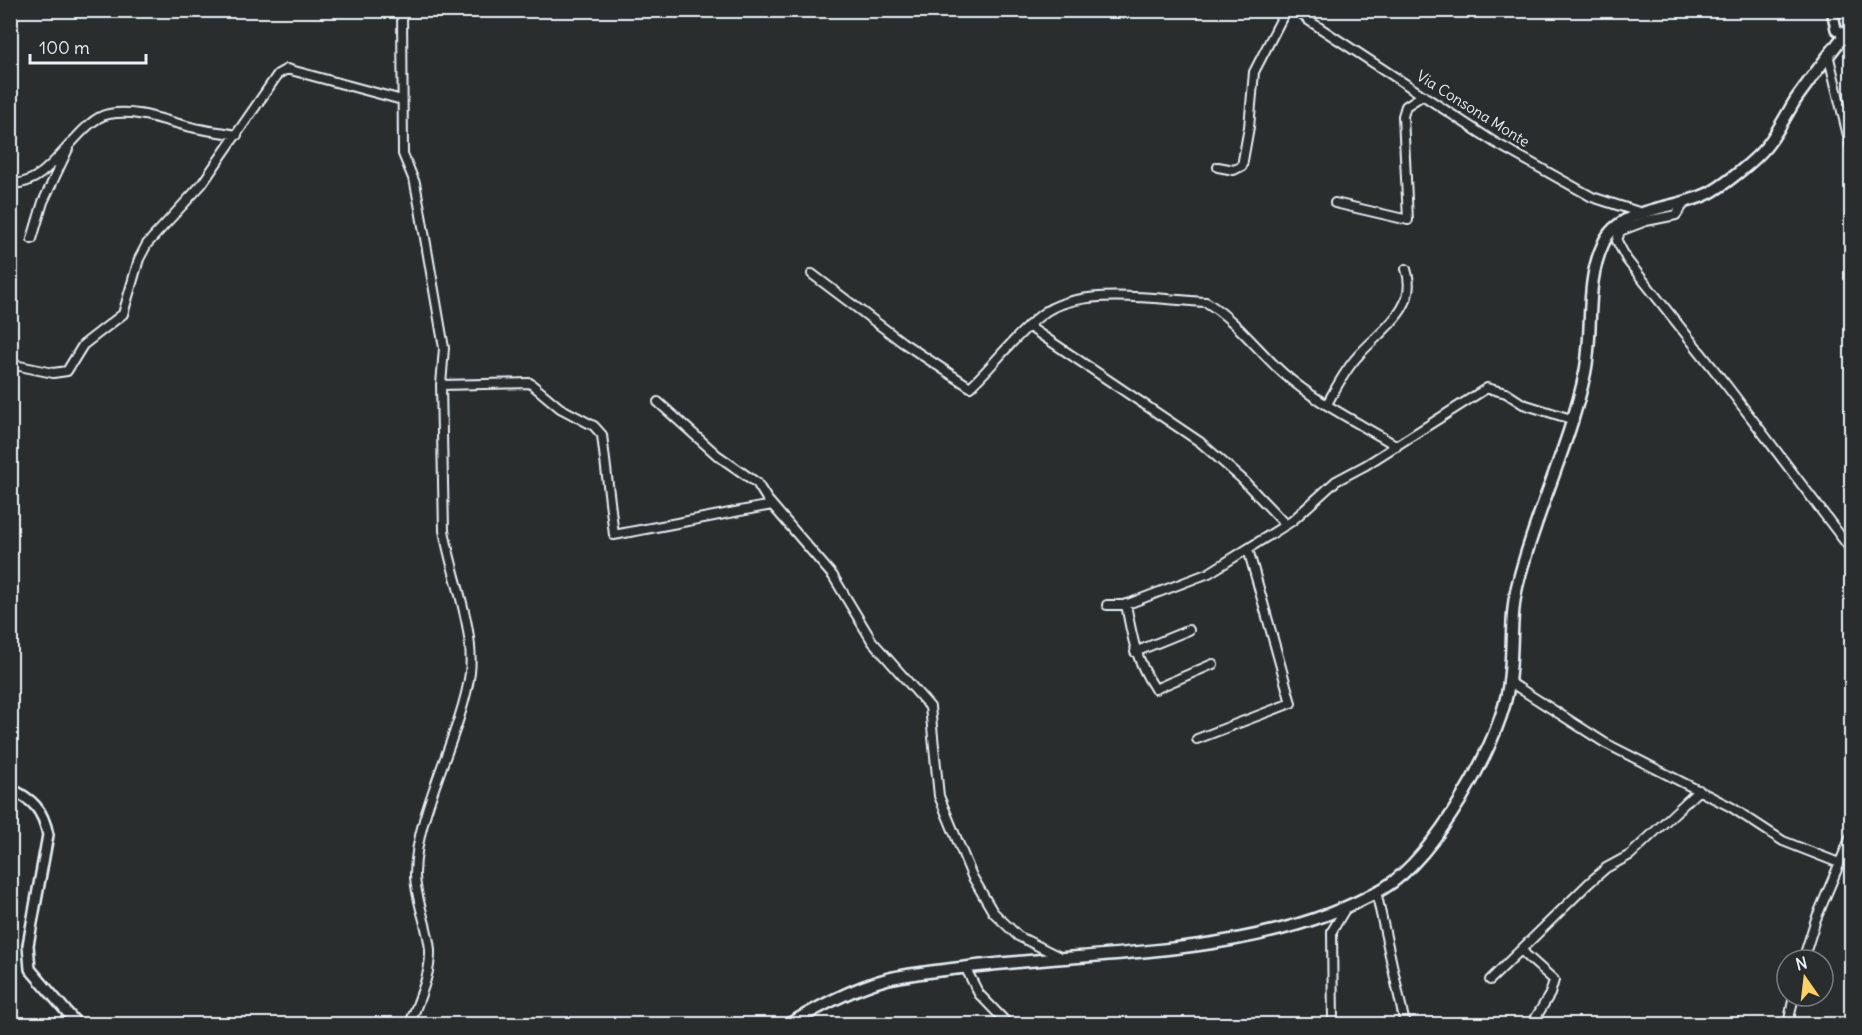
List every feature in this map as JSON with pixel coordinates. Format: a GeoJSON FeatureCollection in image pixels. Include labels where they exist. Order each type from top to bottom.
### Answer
{"type":"FeatureCollection","features":[{"type":"Feature","properties":{"kind":"main road"},"geometry":{"type":"LineString","coordinates":[[789,1024],[847,994],[886,979],[964,967],[1202,946],[1284,927],[1348,905],[1387,886],[1417,858],[1456,808],[1495,730],[1507,694],[1511,614],[1519,578],[1574,420],[1586,366],[1589,306],[1596,260],[1606,236],[1619,223],[1713,191],[1765,149],[1828,54],[1848,36],[1851,26]]}},
{"type":"Feature","properties":{"kind":"street"},"geometry":{"type":"LineString","coordinates":[[402,10],[403,154],[415,183],[444,348],[441,386],[444,530],[447,552],[463,602],[470,671],[422,834],[415,875],[430,951],[427,975],[410,1024]]}},
{"type":"Feature","properties":{"kind":"street"},"geometry":{"type":"LineString","coordinates":[[1218,167],[1234,170],[1242,166],[1249,127],[1254,72],[1286,10]]}},
{"type":"Feature","properties":{"kind":"street","name":"Via Consona Monte"},"geometry":{"type":"LineString","coordinates":[[1298,10],[1308,20],[1494,142],[1592,197],[1643,213]]}},
{"type":"Feature","properties":{"kind":"street"},"geometry":{"type":"LineString","coordinates":[[1832,10],[1836,29],[1848,36]]}},
{"type":"Feature","properties":{"kind":"street"},"geometry":{"type":"LineString","coordinates":[[1828,54],[1851,152]]}},
{"type":"Feature","properties":{"kind":"street"},"geometry":{"type":"LineString","coordinates":[[10,364],[53,373],[67,371],[84,345],[123,314],[139,259],[147,244],[202,184],[278,74],[287,69],[402,100]]}},
{"type":"Feature","properties":{"kind":"street"},"geometry":{"type":"LineString","coordinates":[[1335,203],[1408,220],[1402,116],[1406,106],[1423,95]]}},
{"type":"Feature","properties":{"kind":"street"},"geometry":{"type":"LineString","coordinates":[[10,183],[26,182],[43,172],[95,119],[109,114],[136,113],[193,128],[237,135]]}},
{"type":"Feature","properties":{"kind":"street"},"geometry":{"type":"LineString","coordinates":[[32,239],[49,186],[69,148]]}},
{"type":"Feature","properties":{"kind":"street"},"geometry":{"type":"LineString","coordinates":[[1686,201],[1676,215],[1646,221],[1620,231],[1617,241],[1627,260],[1727,386],[1851,550]]}},
{"type":"Feature","properties":{"kind":"street"},"geometry":{"type":"LineString","coordinates":[[1327,404],[1358,356],[1391,325],[1400,312],[1409,289],[1406,269]]}},
{"type":"Feature","properties":{"kind":"street"},"geometry":{"type":"LineString","coordinates":[[812,274],[902,342],[970,387],[1028,326],[1042,314],[1071,299],[1206,302],[1226,314],[1284,374],[1327,404],[1396,446]]}},
{"type":"Feature","properties":{"kind":"street"},"geometry":{"type":"LineString","coordinates":[[1028,326],[1200,442],[1241,478],[1286,525]]}},
{"type":"Feature","properties":{"kind":"street"},"geometry":{"type":"LineString","coordinates":[[441,386],[530,383],[560,408],[594,426],[602,435],[614,535],[772,505]]}},
{"type":"Feature","properties":{"kind":"street"},"geometry":{"type":"LineString","coordinates":[[1107,605],[1126,604],[1209,573],[1286,525],[1336,481],[1396,446],[1472,395],[1487,388],[1506,393],[1524,405],[1574,420]]}},
{"type":"Feature","properties":{"kind":"street"},"geometry":{"type":"LineString","coordinates":[[658,402],[717,455],[757,483],[772,505],[833,576],[872,641],[930,707],[939,796],[972,876],[993,912],[1018,936],[1062,958]]}},
{"type":"Feature","properties":{"kind":"street"},"geometry":{"type":"LineString","coordinates":[[1197,740],[1291,703],[1248,549]]}},
{"type":"Feature","properties":{"kind":"street"},"geometry":{"type":"LineString","coordinates":[[1126,604],[1135,652],[1142,669],[1155,689],[1213,664]]}},
{"type":"Feature","properties":{"kind":"street"},"geometry":{"type":"LineString","coordinates":[[1135,652],[1189,630]]}},
{"type":"Feature","properties":{"kind":"street"},"geometry":{"type":"LineString","coordinates":[[1508,681],[1605,743],[1699,790],[1783,841],[1839,863]]}},
{"type":"Feature","properties":{"kind":"street"},"geometry":{"type":"LineString","coordinates":[[10,789],[35,802],[45,821],[48,835],[28,945],[30,969],[77,1024]]}},
{"type":"Feature","properties":{"kind":"street"},"geometry":{"type":"LineString","coordinates":[[1490,980],[1589,883],[1606,868],[1630,855],[1699,790]]}},
{"type":"Feature","properties":{"kind":"street"},"geometry":{"type":"LineString","coordinates":[[1807,948],[1816,919],[1851,834]]}},
{"type":"Feature","properties":{"kind":"street"},"geometry":{"type":"LineString","coordinates":[[1376,891],[1405,1024]]}},
{"type":"Feature","properties":{"kind":"street"},"geometry":{"type":"LineString","coordinates":[[1333,1024],[1332,931],[1348,905]]}},
{"type":"Feature","properties":{"kind":"street"},"geometry":{"type":"LineString","coordinates":[[1522,949],[1554,980],[1550,994],[1532,1024]]}},
{"type":"Feature","properties":{"kind":"street"},"geometry":{"type":"LineString","coordinates":[[964,967],[979,994],[1008,1024]]}},
{"type":"Feature","properties":{"kind":"street"},"geometry":{"type":"LineString","coordinates":[[1788,1024],[1791,1008]]}}]}
